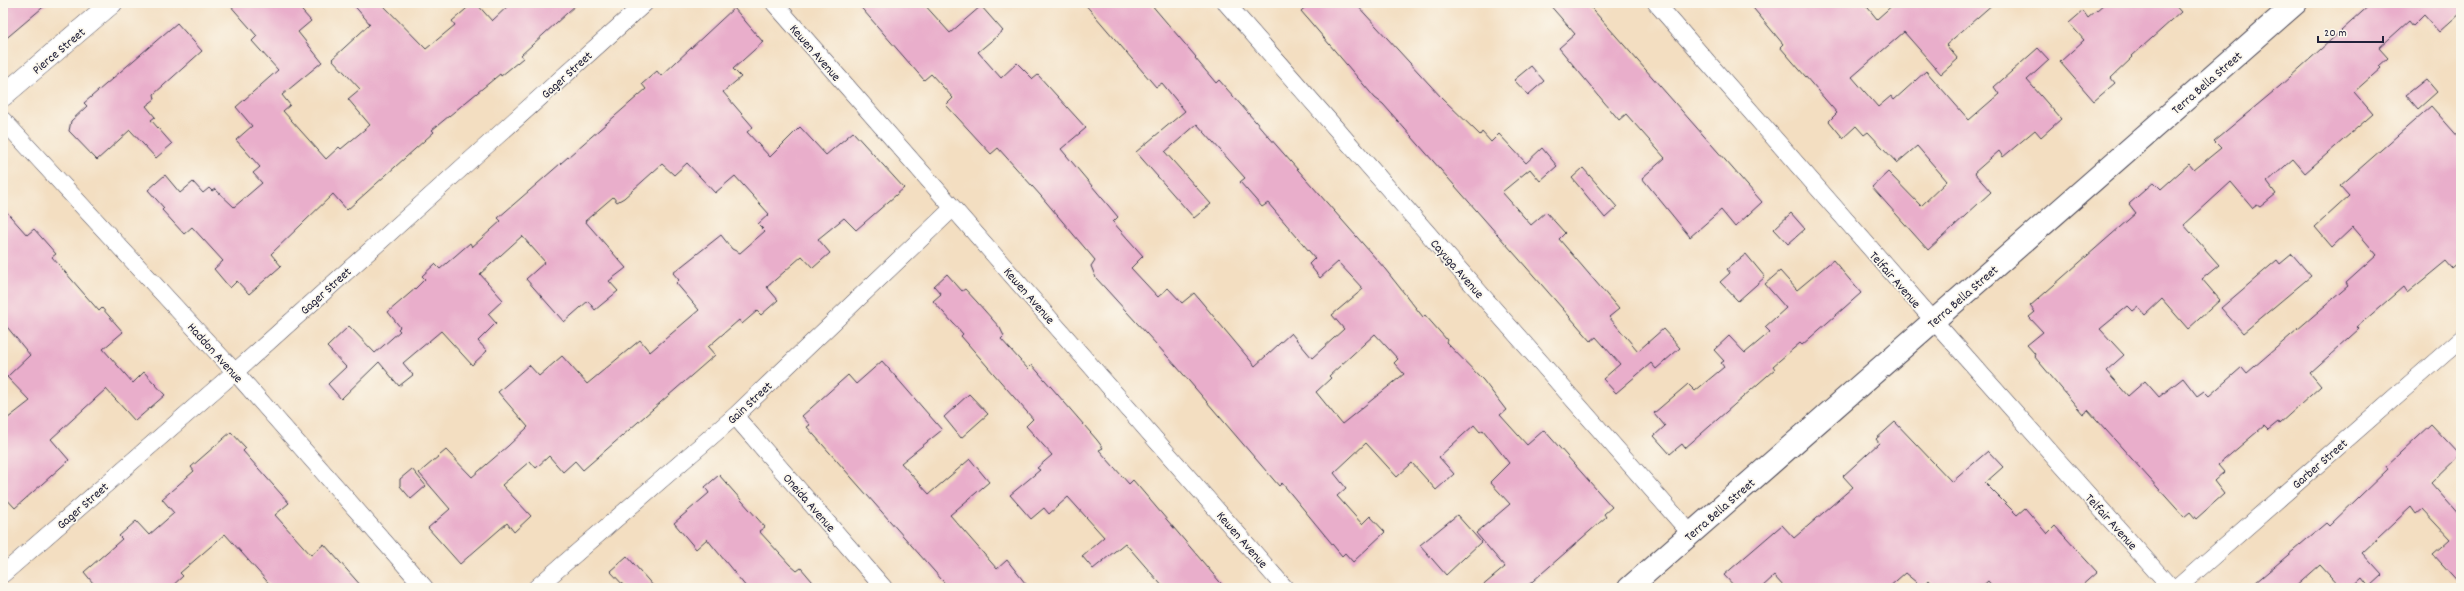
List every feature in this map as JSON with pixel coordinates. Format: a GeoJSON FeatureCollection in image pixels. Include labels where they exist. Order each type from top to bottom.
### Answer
{"type":"FeatureCollection","features":[{"type":"Feature","properties":{"kind":"main road","name":"Terra Bella Street"},"geometry":{"type":"LineString","coordinates":[[1629,588],[2296,3]]}},
{"type":"Feature","properties":{"kind":"street","name":"Pierce Street"},"geometry":{"type":"LineString","coordinates":[[3,96],[112,3]]}},
{"type":"Feature","properties":{"kind":"street","name":"Gager Street"},"geometry":{"type":"LineString","coordinates":[[3,574],[234,372],[645,3]]}},
{"type":"Feature","properties":{"kind":"street","name":"Kewen Avenue"},"geometry":{"type":"LineString","coordinates":[[774,3],[1285,588]]}},
{"type":"Feature","properties":{"kind":"street","name":"Cayuga Avenue"},"geometry":{"type":"LineString","coordinates":[[1226,3],[1691,534]]}},
{"type":"Feature","properties":{"kind":"street","name":"Telfair Avenue"},"geometry":{"type":"LineString","coordinates":[[1656,3],[1934,321],[2171,588]]}},
{"type":"Feature","properties":{"kind":"street","name":"Haddon Avenue"},"geometry":{"type":"LineString","coordinates":[[3,120],[234,372],[425,588]]}},
{"type":"Feature","properties":{"kind":"street","name":"Gain Street"},"geometry":{"type":"LineString","coordinates":[[536,588],[735,416],[954,208]]}},
{"type":"Feature","properties":{"kind":"street","name":"Garber Street"},"geometry":{"type":"LineString","coordinates":[[2177,588],[2461,339]]}},
{"type":"Feature","properties":{"kind":"street","name":"Oneida Avenue"},"geometry":{"type":"LineString","coordinates":[[735,416],[884,588]]}},
{"type":"Feature","properties":{"kind":"building"},"geometry":{"type":"Polygon","coordinates":[[[3,3],[48,3],[3,41],[3,3]]]}},
{"type":"Feature","properties":{"kind":"building"},"geometry":{"type":"Polygon","coordinates":[[[228,3],[295,3],[311,21],[298,32],[322,62],[282,95],[290,105],[283,111],[326,159],[339,147],[341,149],[370,125],[348,99],[360,89],[332,59],[370,24],[352,3],[381,3],[426,49],[455,25],[452,21],[473,3],[476,3],[492,21],[511,3],[578,3],[521,55],[523,58],[501,76],[500,74],[432,130],[434,132],[347,210],[333,194],[271,254],[281,266],[249,294],[237,281],[230,288],[214,269],[223,261],[192,227],[184,234],[162,210],[164,208],[148,190],[165,175],[180,193],[193,182],[203,193],[209,188],[212,191],[215,189],[234,207],[262,183],[253,173],[260,167],[236,140],[252,126],[236,107],[278,70],[252,41],[257,36],[228,3]]]}},
{"type":"Feature","properties":{"kind":"building"},"geometry":{"type":"Polygon","coordinates":[[[857,3],[923,3],[950,33],[981,6],[1003,31],[978,52],[1001,78],[1017,63],[1033,79],[1038,75],[1086,128],[1061,149],[1118,217],[1113,222],[1143,256],[1131,268],[1158,297],[1168,288],[1182,303],[1194,293],[1255,366],[1291,333],[1312,358],[1344,329],[1332,315],[1363,289],[1338,262],[1320,278],[1309,264],[1315,258],[1268,203],[1262,207],[1240,182],[1245,178],[1197,124],[1165,152],[1211,204],[1194,218],[1136,152],[1185,111],[1162,83],[1156,87],[1084,3],[1150,3],[1216,83],[1219,80],[1385,269],[1423,317],[1425,315],[1447,340],[1446,342],[1483,380],[1506,410],[1500,415],[1527,445],[1544,430],[1612,507],[1604,514],[1606,517],[1525,588],[1480,588],[1505,567],[1476,533],[1510,504],[1490,482],[1509,463],[1483,430],[1480,432],[1474,425],[1439,457],[1454,474],[1436,490],[1412,463],[1397,477],[1366,443],[1334,473],[1346,488],[1337,496],[1362,524],[1370,516],[1385,532],[1353,562],[1345,553],[1342,556],[1282,483],[1279,486],[1177,367],[1096,278],[1091,266],[1095,260],[1041,196],[998,148],[991,154],[946,105],[953,98],[931,74],[924,80],[857,3]],[[1375,334],[1329,376],[1331,378],[1316,392],[1342,424],[1404,374],[1394,363],[1398,359],[1375,334]]]}},
{"type":"Feature","properties":{"kind":"building"},"geometry":{"type":"Polygon","coordinates":[[[1310,3],[1355,3],[1441,97],[1480,135],[1482,132],[1491,142],[1499,134],[1526,163],[1542,148],[1557,166],[1540,181],[1530,169],[1502,192],[1531,225],[1546,212],[1565,233],[1559,239],[1619,309],[1609,317],[1638,351],[1663,329],[1680,348],[1656,369],[1651,363],[1616,393],[1603,379],[1620,364],[1596,337],[1591,341],[1383,104],[1375,98],[1301,11],[1310,3]]]}},
{"type":"Feature","properties":{"kind":"building"},"geometry":{"type":"Polygon","coordinates":[[[1548,3],[1587,3],[1762,202],[1735,227],[1721,210],[1690,237],[1642,178],[1665,158],[1626,114],[1619,120],[1559,48],[1575,34],[1548,3]]]}},
{"type":"Feature","properties":{"kind":"building"},"geometry":{"type":"Polygon","coordinates":[[[1749,3],[1864,3],[1877,19],[1895,3],[1994,3],[1946,45],[1958,59],[1941,74],[1904,32],[1852,77],[1878,107],[1891,96],[1894,100],[1926,71],[1969,120],[1999,94],[1994,87],[2038,48],[2049,60],[2027,80],[2061,119],[2041,137],[2035,130],[2003,157],[1999,151],[1974,173],[1991,192],[1928,250],[1872,187],[1888,172],[1921,206],[1947,181],[1917,146],[1897,163],[1868,132],[1864,135],[1856,126],[1843,138],[1829,121],[1837,113],[1780,47],[1783,44],[1749,3]]]}},
{"type":"Feature","properties":{"kind":"building"},"geometry":{"type":"Polygon","coordinates":[[[2105,3],[2173,3],[2181,12],[2132,56],[2133,57],[2111,78],[2115,83],[2094,101],[2060,62],[2084,40],[2069,23],[2083,11],[2088,18],[2105,3]]]}},
{"type":"Feature","properties":{"kind":"building"},"geometry":{"type":"Polygon","coordinates":[[[2372,3],[2461,3],[2461,12],[2439,32],[2424,15],[2413,26],[2409,21],[2379,48],[2388,58],[2379,66],[2381,68],[2354,92],[2373,114],[2305,173],[2293,159],[2267,182],[2276,194],[2260,207],[2257,205],[2253,208],[2231,182],[2184,225],[2219,265],[2202,279],[2220,300],[2188,329],[2162,299],[2145,315],[2138,307],[2133,311],[2128,306],[2100,329],[2124,355],[2106,371],[2128,396],[2145,381],[2159,397],[2183,378],[2197,396],[2204,391],[2209,396],[2242,367],[2247,373],[2348,286],[2346,283],[2377,255],[2353,227],[2332,247],[2315,227],[2349,196],[2340,186],[2431,106],[2461,140],[2461,260],[2452,268],[2446,261],[2407,293],[2403,287],[2357,327],[2359,329],[2310,373],[2321,386],[2279,424],[2278,422],[2268,430],[2264,426],[2218,465],[2224,472],[2214,481],[2224,494],[2196,519],[2190,512],[2184,517],[2088,410],[2083,414],[2034,356],[2035,354],[2027,345],[2043,332],[2029,317],[2035,312],[2030,306],[2136,213],[2129,204],[2154,182],[2161,189],[2189,164],[2194,170],[2221,148],[2214,141],[2280,86],[2372,3]]]}},
{"type":"Feature","properties":{"kind":"building"},"geometry":{"type":"Polygon","coordinates":[[[734,8],[763,42],[733,69],[741,77],[723,92],[753,127],[747,132],[770,157],[800,127],[826,155],[853,132],[904,188],[856,230],[844,218],[818,239],[830,253],[813,268],[802,256],[767,287],[778,300],[761,315],[757,311],[742,324],[739,320],[708,347],[715,355],[583,470],[575,461],[563,472],[549,456],[536,468],[530,461],[502,485],[531,516],[514,532],[507,523],[460,564],[428,528],[450,509],[419,473],[446,450],[472,477],[528,427],[498,392],[529,365],[539,376],[562,356],[587,384],[640,340],[650,352],[699,310],[676,283],[679,280],[673,273],[721,235],[732,249],[740,253],[765,231],[758,224],[769,214],[735,176],[715,193],[687,163],[674,175],[662,164],[624,198],[617,202],[613,197],[585,221],[626,268],[609,281],[618,291],[595,310],[588,301],[564,322],[526,279],[545,262],[522,236],[480,274],[503,300],[488,314],[496,323],[478,341],[487,351],[472,365],[441,331],[403,363],[413,375],[399,386],[379,362],[341,399],[328,384],[346,367],[327,347],[349,326],[375,353],[400,331],[398,329],[400,327],[388,312],[425,279],[422,276],[435,264],[440,269],[470,243],[472,247],[501,221],[498,218],[646,89],[642,84],[657,71],[661,76],[734,8]]]}},
{"type":"Feature","properties":{"kind":"building"},"geometry":{"type":"Polygon","coordinates":[[[177,23],[202,51],[154,94],[155,99],[146,106],[155,117],[151,120],[172,144],[156,158],[130,130],[97,160],[69,131],[71,121],[87,106],[84,103],[177,23]]]}},
{"type":"Feature","properties":{"kind":"building"},"geometry":{"type":"Polygon","coordinates":[[[1531,66],[1544,81],[1528,95],[1514,80],[1531,66]]]}},
{"type":"Feature","properties":{"kind":"building"},"geometry":{"type":"Polygon","coordinates":[[[2426,79],[2437,92],[2418,109],[2406,95],[2426,79]]]}},
{"type":"Feature","properties":{"kind":"building"},"geometry":{"type":"Polygon","coordinates":[[[1583,168],[1617,207],[1605,218],[1572,178],[1583,168]]]}},
{"type":"Feature","properties":{"kind":"building"},"geometry":{"type":"Polygon","coordinates":[[[3,208],[27,235],[34,229],[56,254],[52,257],[99,311],[102,308],[123,332],[103,349],[133,383],[144,372],[165,395],[135,421],[106,389],[51,439],[69,460],[15,508],[3,495],[3,422],[30,401],[7,377],[30,355],[3,322],[3,208]]]}},
{"type":"Feature","properties":{"kind":"building"},"geometry":{"type":"Polygon","coordinates":[[[1791,213],[1805,229],[1788,244],[1774,229],[1791,213]]]}},
{"type":"Feature","properties":{"kind":"building"},"geometry":{"type":"Polygon","coordinates":[[[1746,254],[1765,277],[1738,301],[1720,282],[1730,273],[1727,269],[1746,254]]]}},
{"type":"Feature","properties":{"kind":"building"},"geometry":{"type":"Polygon","coordinates":[[[2292,254],[2311,276],[2243,333],[2221,308],[2277,260],[2280,264],[2292,254]]]}},
{"type":"Feature","properties":{"kind":"building"},"geometry":{"type":"Polygon","coordinates":[[[1833,260],[1861,293],[1802,345],[1800,343],[1773,366],[1775,369],[1685,448],[1682,444],[1670,454],[1654,436],[1665,426],[1654,413],[1688,384],[1695,391],[1724,367],[1721,363],[1724,361],[1714,350],[1729,336],[1745,353],[1770,332],[1765,327],[1786,308],[1765,284],[1780,271],[1797,290],[1833,260]]]}},
{"type":"Feature","properties":{"kind":"building"},"geometry":{"type":"Polygon","coordinates":[[[947,274],[962,291],[965,289],[977,302],[1000,328],[1004,336],[1001,339],[1028,369],[1032,365],[1097,440],[1103,448],[1099,450],[1129,484],[1133,480],[1225,588],[1164,588],[1125,543],[1093,569],[1082,556],[1104,537],[1068,497],[1049,514],[1044,508],[1031,519],[1010,495],[1040,470],[1037,468],[1052,455],[1026,426],[1033,419],[961,336],[963,334],[933,301],[941,294],[934,286],[947,274]]]}},
{"type":"Feature","properties":{"kind":"building"},"geometry":{"type":"Polygon","coordinates":[[[882,361],[942,430],[901,463],[929,494],[970,459],[989,482],[950,515],[997,569],[1007,560],[1029,588],[949,588],[807,427],[810,425],[802,416],[848,375],[856,384],[882,361]]]}},
{"type":"Feature","properties":{"kind":"building"},"geometry":{"type":"Polygon","coordinates":[[[969,394],[988,414],[961,438],[944,417],[969,394]]]}},
{"type":"Feature","properties":{"kind":"building"},"geometry":{"type":"Polygon","coordinates":[[[1895,422],[1952,482],[1988,451],[2003,467],[1985,483],[2017,515],[2025,508],[2047,534],[2055,526],[2097,572],[2079,588],[1994,588],[1988,581],[1980,588],[1936,588],[1929,580],[1922,587],[1905,573],[1888,588],[1785,588],[1774,576],[1761,588],[1736,588],[1724,575],[1782,525],[1794,538],[1853,487],[1843,476],[1879,443],[1876,439],[1895,422]]]}},
{"type":"Feature","properties":{"kind":"building"},"geometry":{"type":"Polygon","coordinates":[[[2431,424],[2460,455],[2431,483],[2461,517],[2461,585],[2433,554],[2450,539],[2422,509],[2416,514],[2411,507],[2362,553],[2382,575],[2369,587],[2362,578],[2351,588],[2341,588],[2320,565],[2294,588],[2249,588],[2326,523],[2329,526],[2388,469],[2386,466],[2431,424]]]}},
{"type":"Feature","properties":{"kind":"building"},"geometry":{"type":"Polygon","coordinates":[[[231,432],[246,448],[243,451],[289,503],[275,515],[311,555],[324,544],[363,588],[273,588],[225,534],[180,573],[183,576],[170,588],[97,588],[84,572],[122,539],[119,536],[136,521],[149,535],[174,513],[162,499],[194,471],[191,467],[231,432]]]}},
{"type":"Feature","properties":{"kind":"building"},"geometry":{"type":"Polygon","coordinates":[[[412,469],[426,486],[411,499],[400,486],[400,479],[412,469]]]}},
{"type":"Feature","properties":{"kind":"building"},"geometry":{"type":"Polygon","coordinates":[[[719,475],[765,527],[759,531],[790,565],[797,571],[801,568],[818,588],[747,588],[707,539],[696,549],[674,523],[709,493],[705,487],[719,475]]]}},
{"type":"Feature","properties":{"kind":"building"},"geometry":{"type":"Polygon","coordinates":[[[1457,515],[1481,542],[1446,575],[1420,545],[1457,515]]]}},
{"type":"Feature","properties":{"kind":"building"},"geometry":{"type":"Polygon","coordinates":[[[627,556],[655,588],[626,588],[610,571],[627,556]]]}}]}
